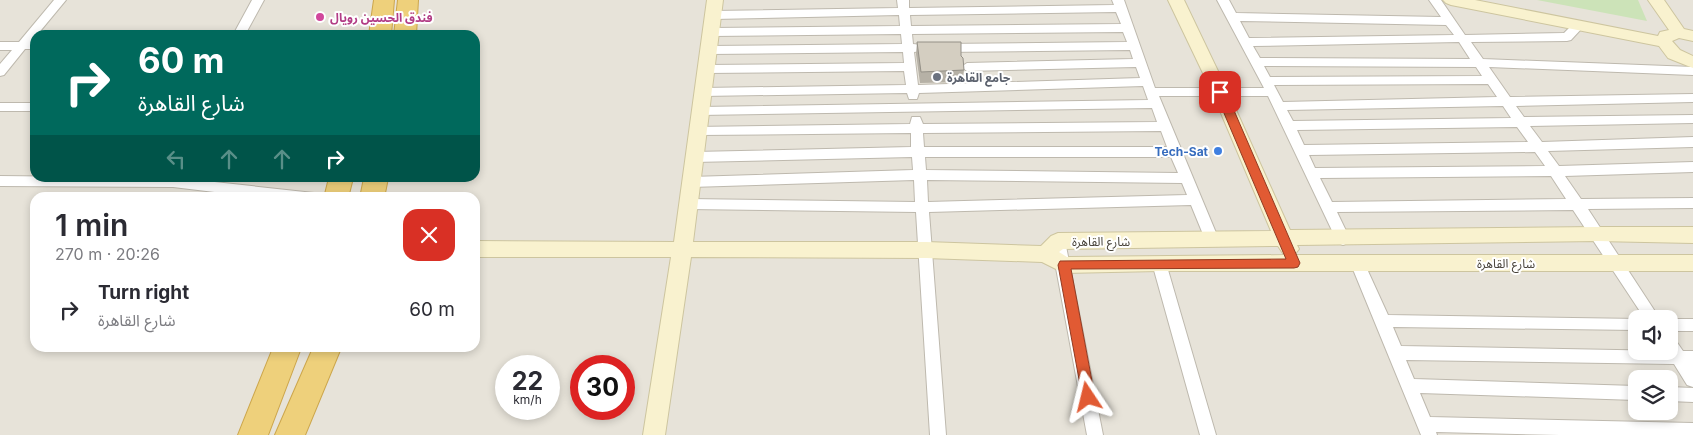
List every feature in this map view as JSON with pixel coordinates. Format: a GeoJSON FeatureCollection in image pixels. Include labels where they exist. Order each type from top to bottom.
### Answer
{"type":"FeatureCollection","features":[{"type":"Feature","properties":{"kind":"highway"},"geometry":{"type":"LineString","coordinates":[[381,30],[384,0]]}},
{"type":"Feature","properties":{"kind":"highway"},"geometry":{"type":"LineString","coordinates":[[405,30],[408,0]]}},
{"type":"Feature","properties":{"kind":"highway"},"geometry":{"type":"LineString","coordinates":[[253,435],[286,352]]}},
{"type":"Feature","properties":{"kind":"highway"},"geometry":{"type":"LineString","coordinates":[[290,435],[325,352]]}},
{"type":"Feature","properties":{"kind":"street"},"geometry":{"type":"LineString","coordinates":[[35,30],[60,0]]}},
{"type":"Feature","properties":{"kind":"street"},"geometry":{"type":"LineString","coordinates":[[242,30],[258,0]]}},
{"type":"Feature","properties":{"kind":"street"},"geometry":{"type":"LineString","coordinates":[[1176,0],[1220,92],[1294,263]]}},
{"type":"Feature","properties":{"kind":"street"},"geometry":{"type":"LineString","coordinates":[[1223,0],[1270,86],[1344,239]]}},
{"type":"Feature","properties":{"kind":"street"},"geometry":{"type":"LineString","coordinates":[[1435,0],[1578,204],[1614,263],[1647,310]]}},
{"type":"Feature","properties":{"kind":"street"},"geometry":{"type":"LineString","coordinates":[[1451,0],[1664,42],[1674,54],[1693,63]]}},
{"type":"Feature","properties":{"kind":"street"},"geometry":{"type":"LineString","coordinates":[[1656,0],[1686,34]]}},
{"type":"Feature","properties":{"kind":"street"},"geometry":{"type":"LineString","coordinates":[[712,24],[904,6],[1119,4],[1151,93],[1188,178],[1212,240]]}},
{"type":"Feature","properties":{"kind":"street"},"geometry":{"type":"LineString","coordinates":[[904,6],[910,48],[922,175],[938,435]]}},
{"type":"Feature","properties":{"kind":"street"},"geometry":{"type":"LineString","coordinates":[[1232,16],[1450,21]]}},
{"type":"Feature","properties":{"kind":"street"},"geometry":{"type":"LineString","coordinates":[[712,24],[907,30],[1127,28]]}},
{"type":"Feature","properties":{"kind":"street"},"geometry":{"type":"LineString","coordinates":[[712,24],[910,48],[1134,46]]}},
{"type":"Feature","properties":{"kind":"street"},"geometry":{"type":"LineString","coordinates":[[654,435],[682,250],[712,24]]}},
{"type":"Feature","properties":{"kind":"street"},"geometry":{"type":"LineString","coordinates":[[1246,42],[1567,37],[1578,26]]}},
{"type":"Feature","properties":{"kind":"street"},"geometry":{"type":"LineString","coordinates":[[1664,42],[1666,36],[1686,34]]}},
{"type":"Feature","properties":{"kind":"street"},"geometry":{"type":"LineString","coordinates":[[0,72],[30,36]]}},
{"type":"Feature","properties":{"kind":"street"},"geometry":{"type":"LineString","coordinates":[[0,46],[30,45]]}},
{"type":"Feature","properties":{"kind":"street"},"geometry":{"type":"LineString","coordinates":[[1257,62],[1479,63],[1693,71]]}},
{"type":"Feature","properties":{"kind":"street"},"geometry":{"type":"LineString","coordinates":[[967,67],[1140,63]]}},
{"type":"Feature","properties":{"kind":"street"},"geometry":{"type":"LineString","coordinates":[[706,69],[911,67]]}},
{"type":"Feature","properties":{"kind":"street"},"geometry":{"type":"LineString","coordinates":[[703,92],[913,89],[1151,93],[1220,92],[1270,86],[1491,80]]}},
{"type":"Feature","properties":{"kind":"street"},"geometry":{"type":"LineString","coordinates":[[700,111],[915,108],[1151,93]]}},
{"type":"Feature","properties":{"kind":"street"},"geometry":{"type":"LineString","coordinates":[[1280,106],[1693,98]]}},
{"type":"Feature","properties":{"kind":"street"},"geometry":{"type":"LineString","coordinates":[[0,107],[30,107]]}},
{"type":"Feature","properties":{"kind":"street"},"geometry":{"type":"LineString","coordinates":[[1289,126],[1522,123],[1693,118]]}},
{"type":"Feature","properties":{"kind":"street"},"geometry":{"type":"LineString","coordinates":[[698,130],[1165,126]]}},
{"type":"Feature","properties":{"kind":"street"},"geometry":{"type":"LineString","coordinates":[[1301,150],[1539,147],[1693,142]]}},
{"type":"Feature","properties":{"kind":"street"},"geometry":{"type":"LineString","coordinates":[[694,157],[919,152],[1176,152]]}},
{"type":"Feature","properties":{"kind":"street"},"geometry":{"type":"LineString","coordinates":[[1313,173],[1555,171],[1693,167]]}},
{"type":"Feature","properties":{"kind":"street"},"geometry":{"type":"LineString","coordinates":[[691,182],[922,175],[1188,178]]}},
{"type":"Feature","properties":{"kind":"street"},"geometry":{"type":"LineString","coordinates":[[0,181],[30,181]]}},
{"type":"Feature","properties":{"kind":"street"},"geometry":{"type":"LineString","coordinates":[[189,182],[267,192]]}},
{"type":"Feature","properties":{"kind":"street"},"geometry":{"type":"LineString","coordinates":[[688,204],[923,207],[1196,200]]}},
{"type":"Feature","properties":{"kind":"street"},"geometry":{"type":"LineString","coordinates":[[1329,207],[1693,203]]}},
{"type":"Feature","properties":{"kind":"street","name":"شارع القاهرة"},"geometry":{"type":"LineString","coordinates":[[1051,247],[1212,240],[1597,234],[1693,235]]}},
{"type":"Feature","properties":{"kind":"street"},"geometry":{"type":"LineString","coordinates":[[480,249],[926,250],[1051,247]]}},
{"type":"Feature","properties":{"kind":"street","name":"شارع القاهرة"},"geometry":{"type":"LineString","coordinates":[[1051,247],[1064,265],[1357,262],[1693,263]]}},
{"type":"Feature","properties":{"kind":"street"},"geometry":{"type":"LineString","coordinates":[[1357,262],[1427,429],[1693,431]]}},
{"type":"Feature","properties":{"kind":"street"},"geometry":{"type":"LineString","coordinates":[[1158,263],[1208,435]]}},
{"type":"Feature","properties":{"kind":"street"},"geometry":{"type":"LineString","coordinates":[[1064,265],[1095,435]]}},
{"type":"Feature","properties":{"kind":"street"},"geometry":{"type":"LineString","coordinates":[[1383,321],[1628,324]]}},
{"type":"Feature","properties":{"kind":"street"},"geometry":{"type":"LineString","coordinates":[[1678,325],[1693,325]]}},
{"type":"Feature","properties":{"kind":"street"},"geometry":{"type":"LineString","coordinates":[[1396,353],[1686,358],[1693,380]]}},
{"type":"Feature","properties":{"kind":"street"},"geometry":{"type":"LineString","coordinates":[[1410,386],[1628,394]]}},
{"type":"Feature","properties":{"kind":"street"},"geometry":{"type":"LineString","coordinates":[[1678,394],[1693,395]]}},
{"type":"Feature","properties":{"kind":"shaded area"},"geometry":{"type":"Polygon","coordinates":[[[0,0],[1693,0],[1693,435],[0,435],[0,0]]]}},
{"type":"Feature","properties":{"kind":"green space"},"geometry":{"type":"Polygon","coordinates":[[[1537,0],[1638,0],[1647,21],[1537,0]]]}},
{"type":"Feature","properties":{"kind":"building"},"geometry":{"type":"Polygon","coordinates":[[[917,42],[961,42],[964,70],[921,72],[917,42]]]}},
{"type":"Feature","properties":{"kind":"place","name":"فندق الحسين رويال"},"geometry":{"type":"Point","coordinates":[320,17]}},
{"type":"Feature","properties":{"kind":"place","name":"جامع القاهرة"},"geometry":{"type":"Point","coordinates":[937,77]}},
{"type":"Feature","properties":{"kind":"place","name":"Tech-Sat"},"geometry":{"type":"Point","coordinates":[1218,151]}},
{"type":"Feature","properties":{"kind":"route"},"geometry":{"type":"LineString","coordinates":[[1088,397],[1064,265],[1294,263],[1220,92]]}}]}
